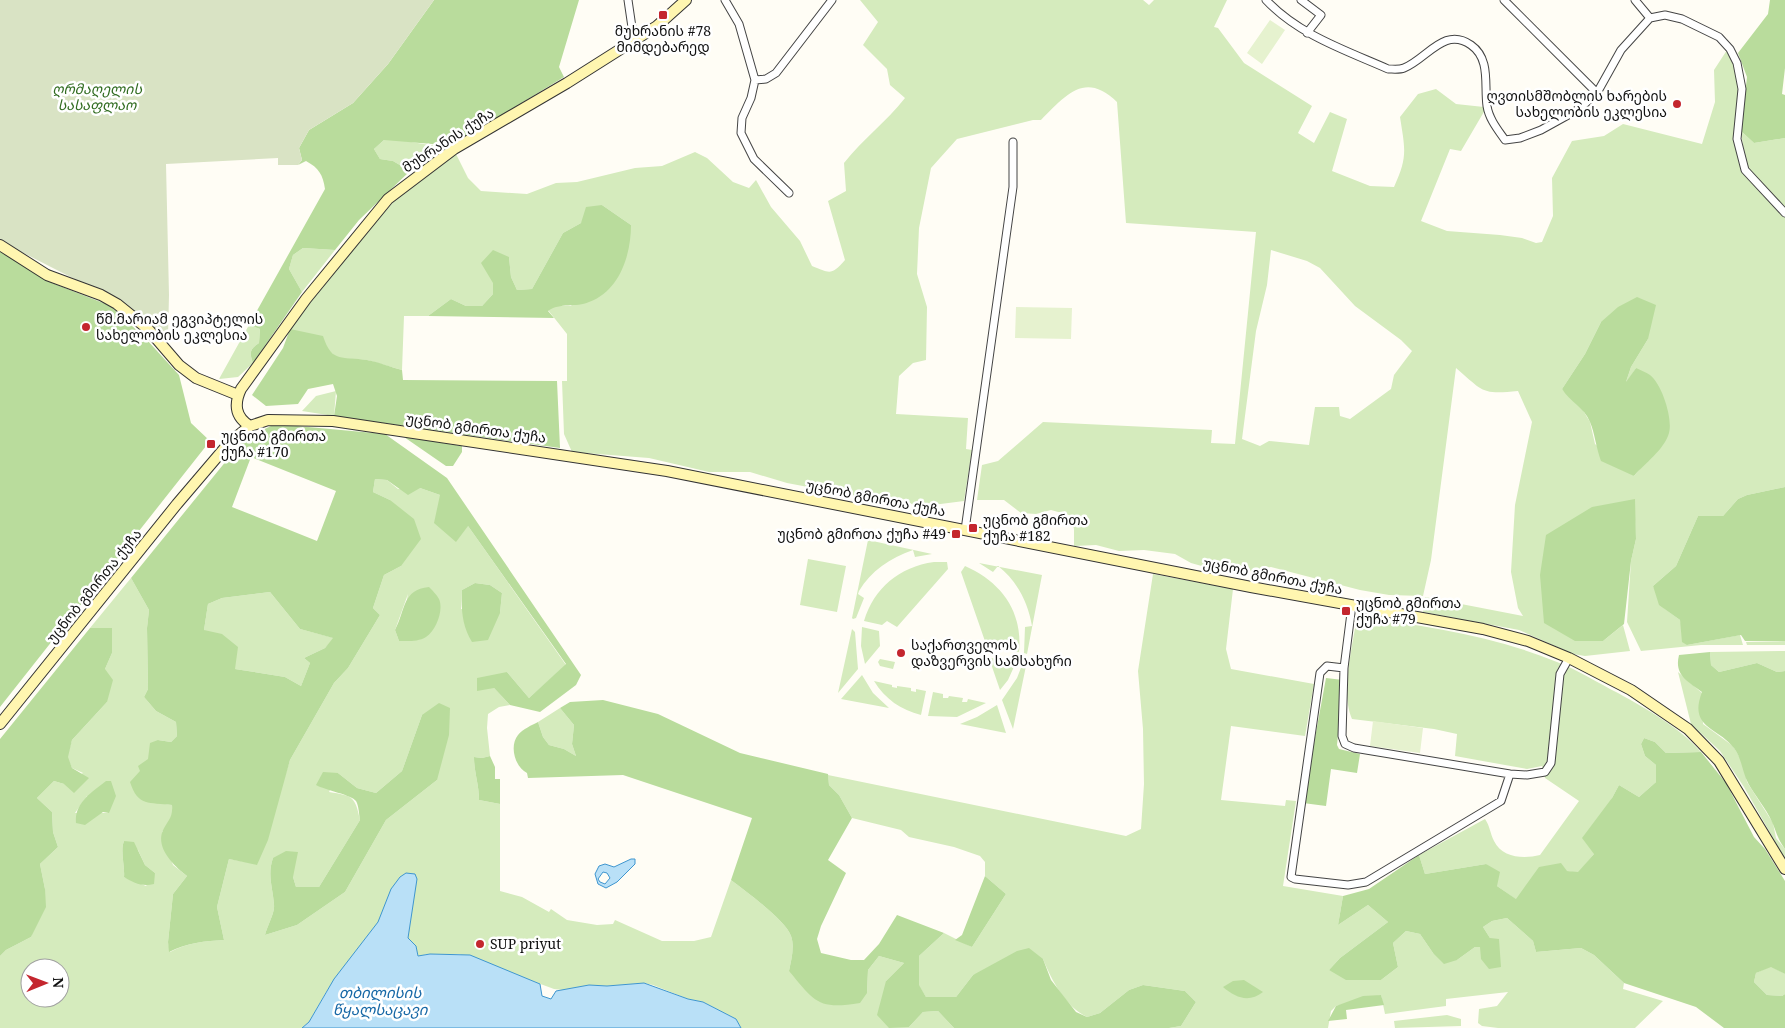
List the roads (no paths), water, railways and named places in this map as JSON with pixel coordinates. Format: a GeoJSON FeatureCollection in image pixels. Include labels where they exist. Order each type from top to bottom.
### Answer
{"type":"FeatureCollection","features":[{"type":"Feature","properties":{"kind":"main road","name":"მუხრანის ქუჩა"},"geometry":{"type":"LineString","coordinates":[[238,395],[306,299],[388,199],[454,149],[634,41],[671,15],[686,0]]}},
{"type":"Feature","properties":{"kind":"main road"},"geometry":{"type":"LineString","coordinates":[[0,245],[47,275],[101,295],[117,304],[148,329],[179,365],[196,378],[238,395],[237,412],[243,422],[250,426]]}},
{"type":"Feature","properties":{"kind":"main road","name":"უცნობ გმირთა ქუჩა"},"geometry":{"type":"LineString","coordinates":[[0,724],[229,443],[250,426],[268,420],[333,421],[676,473],[1482,629],[1528,641],[1568,658],[1631,690],[1688,729],[1718,761],[1785,869]]}},
{"type":"Feature","properties":{"kind":"street"},"geometry":{"type":"LineString","coordinates":[[628,0],[634,41]]}},
{"type":"Feature","properties":{"kind":"street"},"geometry":{"type":"LineString","coordinates":[[725,0],[739,24],[755,80],[751,98],[742,118],[741,133],[754,159],[790,193]]}},
{"type":"Feature","properties":{"kind":"street"},"geometry":{"type":"LineString","coordinates":[[755,80],[766,79],[776,73],[832,0]]}},
{"type":"Feature","properties":{"kind":"street"},"geometry":{"type":"LineString","coordinates":[[1266,0],[1280,14],[1307,33],[1388,69],[1403,68],[1448,40],[1463,39],[1477,49],[1483,62],[1487,107],[1492,121],[1505,140],[1520,138],[1540,130],[1579,109],[1597,93],[1621,50],[1650,18],[1665,15],[1682,19],[1719,37],[1730,49],[1737,63],[1742,89],[1737,139],[1745,170],[1785,213]]}},
{"type":"Feature","properties":{"kind":"street"},"geometry":{"type":"LineString","coordinates":[[1301,0],[1321,15],[1307,33]]}},
{"type":"Feature","properties":{"kind":"street"},"geometry":{"type":"LineString","coordinates":[[1504,0],[1597,93]]}},
{"type":"Feature","properties":{"kind":"street"},"geometry":{"type":"LineString","coordinates":[[1635,0],[1650,18]]}},
{"type":"Feature","properties":{"kind":"street"},"geometry":{"type":"LineString","coordinates":[[965,530],[1013,187],[1013,142]]}},
{"type":"Feature","properties":{"kind":"street"},"geometry":{"type":"LineString","coordinates":[[1352,605],[1344,668],[1342,736],[1343,741],[1348,746],[1510,774],[1527,775],[1545,772],[1551,763],[1560,674],[1568,658]]}},
{"type":"Feature","properties":{"kind":"street"},"geometry":{"type":"LineString","coordinates":[[1344,668],[1327,666],[1320,674],[1291,877],[1348,885],[1366,882],[1501,801],[1510,774]]}},
{"type":"Feature","properties":{"kind":"water"},"geometry":{"type":"Polygon","coordinates":[[[635,859],[635,864],[617,882],[606,888],[598,884],[595,874],[599,866],[605,864],[614,867],[635,859]],[[603,872],[598,879],[600,882],[605,884],[610,878],[607,873],[603,872]]]}},
{"type":"Feature","properties":{"kind":"water","name":"თბილისის წყალსაცავი"},"geometry":{"type":"Polygon","coordinates":[[[406,873],[415,874],[417,879],[408,938],[416,946],[418,956],[430,954],[470,955],[540,984],[542,996],[551,999],[556,991],[589,985],[607,986],[644,983],[688,999],[703,1002],[736,1019],[741,1028],[302,1028],[309,1022],[334,979],[378,922],[391,889],[400,877],[406,873]]]}},
{"type":"Feature","properties":{"kind":"place","name":"მუხრანის #78 მიმდებარედ"},"geometry":{"type":"Point","coordinates":[663,15]}},
{"type":"Feature","properties":{"kind":"place","name":"ღვთისმშობლის ხარების სახელობის ეკლესია"},"geometry":{"type":"Point","coordinates":[1677,104]}},
{"type":"Feature","properties":{"kind":"place","name":"წმ.მარიამ ეგვიპტელის სახელობის ეკლესია"},"geometry":{"type":"Point","coordinates":[86,327]}},
{"type":"Feature","properties":{"kind":"place","name":"უცნობ გმირთა ქუჩა #170"},"geometry":{"type":"Point","coordinates":[211,444]}},
{"type":"Feature","properties":{"kind":"place","name":"უცნობ გმირთა ქუჩა #182"},"geometry":{"type":"Point","coordinates":[973,528]}},
{"type":"Feature","properties":{"kind":"place","name":"უცნობ გმირთა ქუჩა #49"},"geometry":{"type":"Point","coordinates":[956,534]}},
{"type":"Feature","properties":{"kind":"place","name":"უცნობ გმირთა ქუჩა #79"},"geometry":{"type":"Point","coordinates":[1346,611]}},
{"type":"Feature","properties":{"kind":"place","name":"საქართველოს დაზვერვის სამსახური"},"geometry":{"type":"Point","coordinates":[901,653]}},
{"type":"Feature","properties":{"kind":"place","name":"SUP priyut"},"geometry":{"type":"Point","coordinates":[480,944]}},
{"type":"Feature","properties":{"kind":"park label","name":"ღრმაღელის სასაფლაო"},"geometry":{"type":"Point","coordinates":[97,98]}}]}
